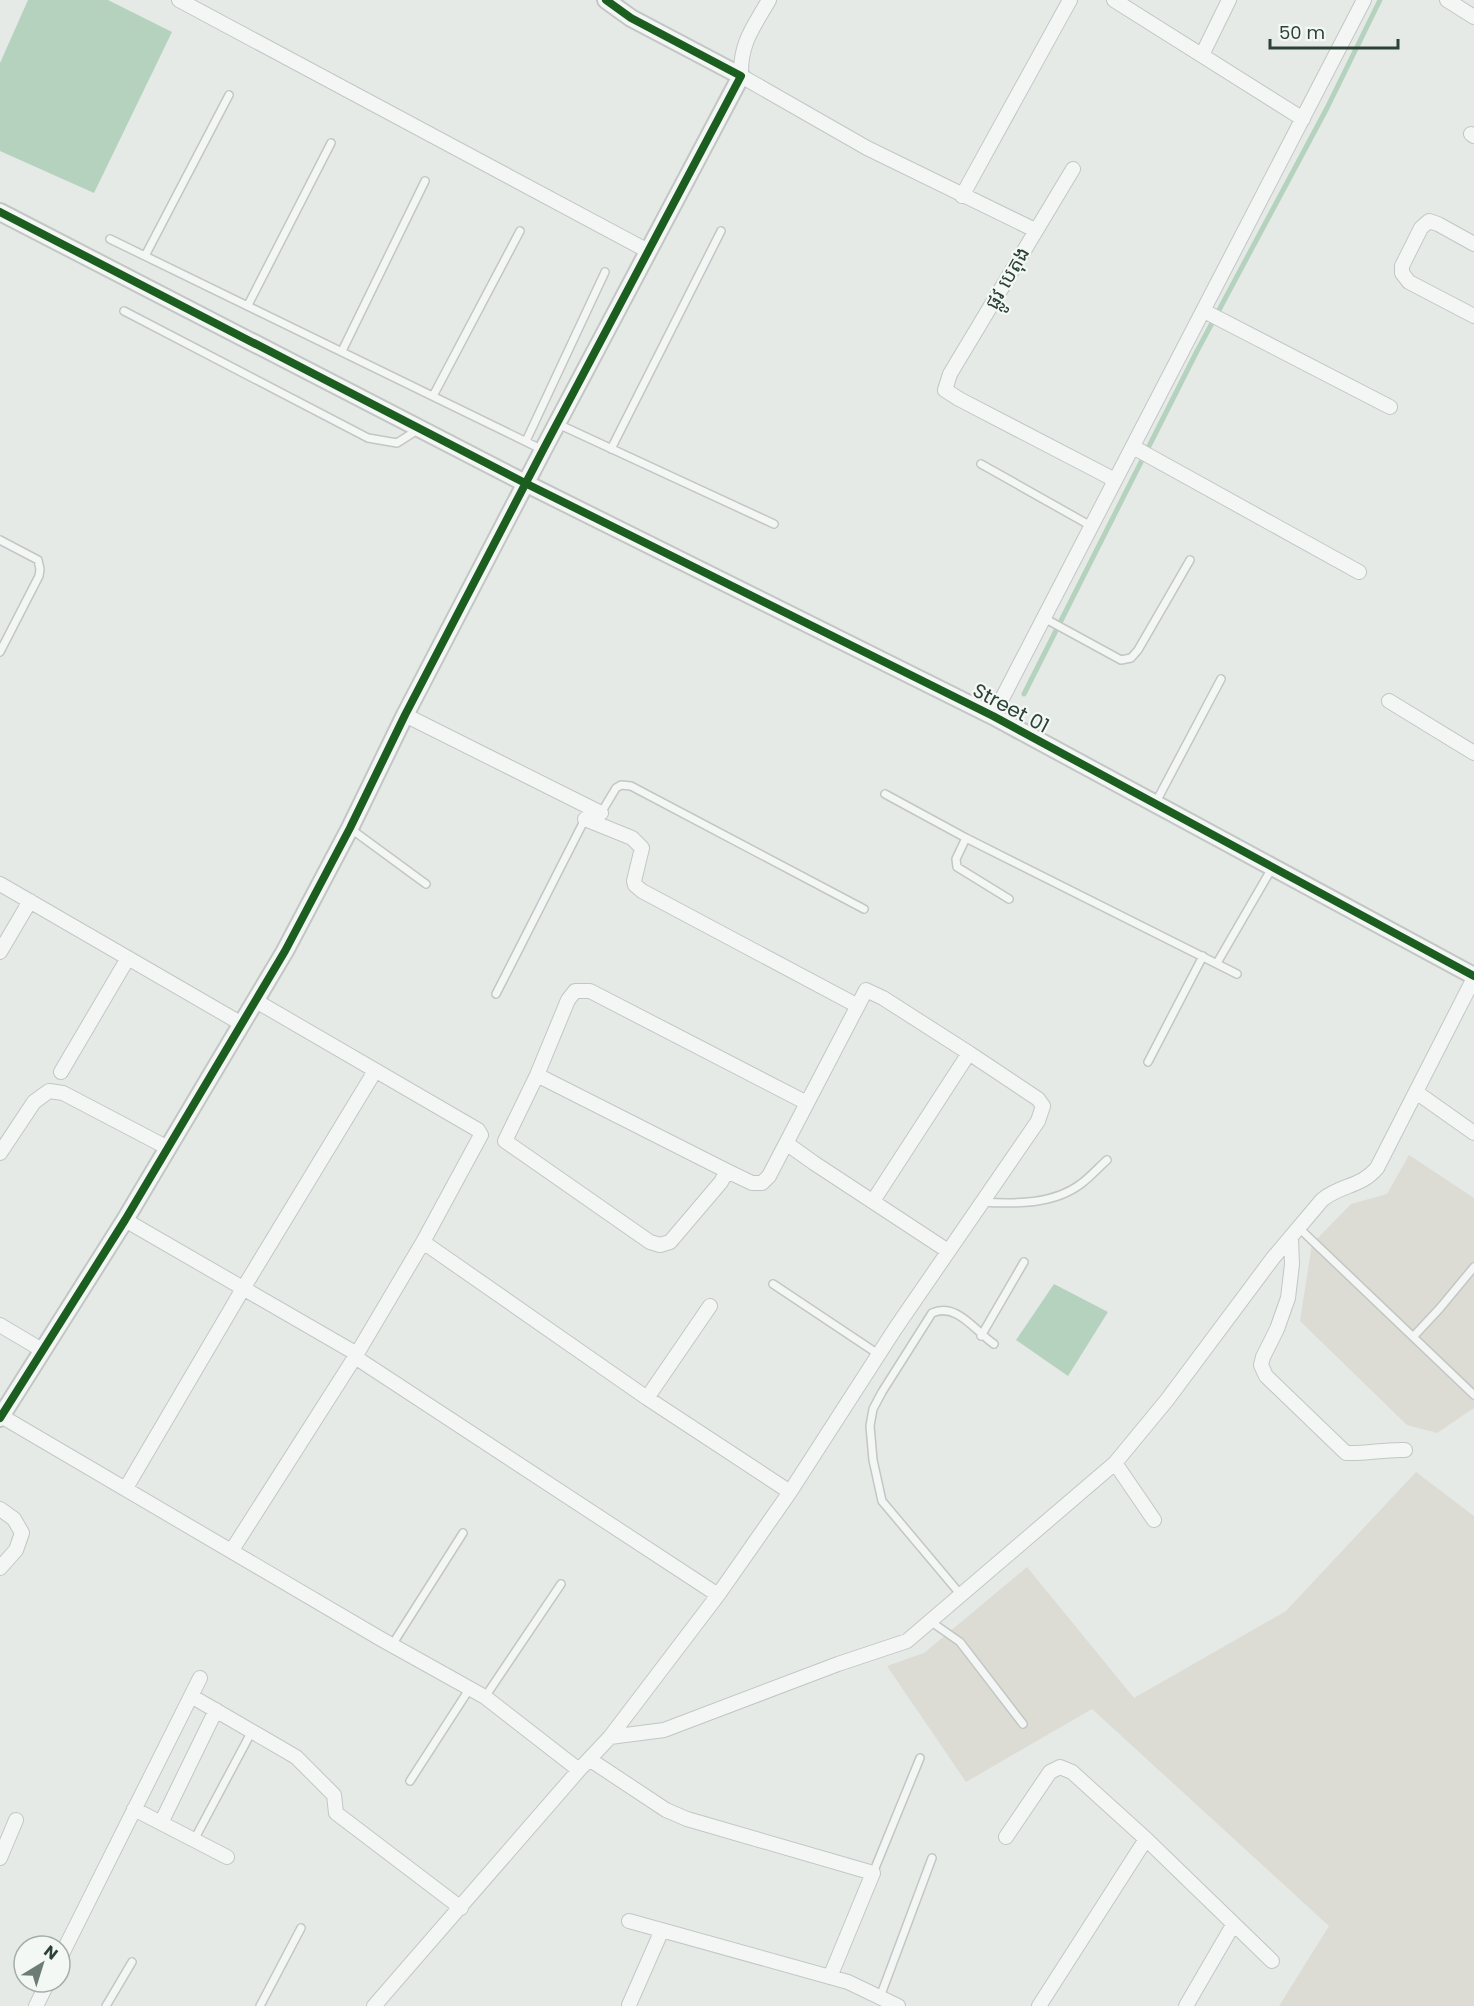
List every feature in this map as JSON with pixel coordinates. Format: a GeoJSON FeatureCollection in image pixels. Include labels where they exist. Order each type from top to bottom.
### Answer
{"type":"FeatureCollection","features":[{"type":"Feature","properties":{"kind":"street"},"geometry":{"type":"LineString","coordinates":[[178,0],[648,251]]}},
{"type":"Feature","properties":{"kind":"street"},"geometry":{"type":"LineString","coordinates":[[606,0],[631,18],[741,76],[867,148],[1035,230]]}},
{"type":"Feature","properties":{"kind":"street"},"geometry":{"type":"LineString","coordinates":[[769,0],[744,44],[741,76],[525,483],[350,828],[256,1001],[125,1220],[1,1417],[470,1688],[584,1765],[666,1810],[687,1819],[873,1872],[830,1977]]}},
{"type":"Feature","properties":{"kind":"street"},"geometry":{"type":"LineString","coordinates":[[962,196],[1070,0]]}},
{"type":"Feature","properties":{"kind":"street"},"geometry":{"type":"LineString","coordinates":[[1114,0],[1303,119]]}},
{"type":"Feature","properties":{"kind":"street"},"geometry":{"type":"LineString","coordinates":[[1202,55],[1229,0]]}},
{"type":"Feature","properties":{"kind":"street"},"geometry":{"type":"LineString","coordinates":[[993,716],[1048,620],[1115,480],[1137,449],[1364,0]]}},
{"type":"Feature","properties":{"kind":"street"},"geometry":{"type":"LineString","coordinates":[[1447,0],[1474,17]]}},
{"type":"Feature","properties":{"kind":"street","name":"ផ្លូវ បេតុង"},"geometry":{"type":"LineString","coordinates":[[1073,169],[950,374],[945,390],[1115,480]]}},
{"type":"Feature","properties":{"kind":"street","name":"Street 01"},"geometry":{"type":"LineString","coordinates":[[0,212],[525,483],[993,716],[1474,977]]}},
{"type":"Feature","properties":{"kind":"street"},"geometry":{"type":"LineString","coordinates":[[1474,244],[1429,221],[1421,228],[1402,266],[1402,273],[1409,282],[1474,316]]}},
{"type":"Feature","properties":{"kind":"street"},"geometry":{"type":"LineString","coordinates":[[1206,312],[1390,408]]}},
{"type":"Feature","properties":{"kind":"street"},"geometry":{"type":"LineString","coordinates":[[1137,449],[1359,572]]}},
{"type":"Feature","properties":{"kind":"street"},"geometry":{"type":"LineString","coordinates":[[1389,701],[1474,753]]}},
{"type":"Feature","properties":{"kind":"street"},"geometry":{"type":"LineString","coordinates":[[405,716],[591,813],[632,838],[642,848],[634,881],[642,891],[858,1006]]}},
{"type":"Feature","properties":{"kind":"street"},"geometry":{"type":"LineString","coordinates":[[0,884],[242,1024]]}},
{"type":"Feature","properties":{"kind":"street"},"geometry":{"type":"LineString","coordinates":[[0,952],[30,901]]}},
{"type":"Feature","properties":{"kind":"street"},"geometry":{"type":"LineString","coordinates":[[61,1072],[128,958]]}},
{"type":"Feature","properties":{"kind":"street"},"geometry":{"type":"LineString","coordinates":[[610,1737],[664,1730],[838,1664],[907,1641],[1115,1463],[1167,1400],[1273,1258],[1331,1192],[1361,1182],[1372,1173],[1474,977]]}},
{"type":"Feature","properties":{"kind":"street"},"geometry":{"type":"LineString","coordinates":[[374,2006],[610,1737],[718,1595],[790,1492],[878,1354],[1038,1121],[1043,1106],[1029,1091],[883,998],[866,990],[769,1176],[762,1184],[752,1183],[727,1172],[537,1075]]}},
{"type":"Feature","properties":{"kind":"street"},"geometry":{"type":"LineString","coordinates":[[727,1172],[714,1191],[670,1242],[660,1245],[650,1242],[505,1141],[537,1075],[568,1000],[575,991],[590,991],[807,1103]]}},
{"type":"Feature","properties":{"kind":"street"},"geometry":{"type":"LineString","coordinates":[[232,1550],[356,1355],[423,1242],[481,1135],[478,1130],[256,1001]]}},
{"type":"Feature","properties":{"kind":"street"},"geometry":{"type":"LineString","coordinates":[[873,1201],[969,1053]]}},
{"type":"Feature","properties":{"kind":"street"},"geometry":{"type":"LineString","coordinates":[[126,1488],[375,1071]]}},
{"type":"Feature","properties":{"kind":"street"},"geometry":{"type":"LineString","coordinates":[[1,1149],[34,1102],[49,1091],[63,1093],[168,1148]]}},
{"type":"Feature","properties":{"kind":"street"},"geometry":{"type":"LineString","coordinates":[[1416,1092],[1474,1133]]}},
{"type":"Feature","properties":{"kind":"street"},"geometry":{"type":"LineString","coordinates":[[786,1143],[948,1251]]}},
{"type":"Feature","properties":{"kind":"street"},"geometry":{"type":"LineString","coordinates":[[125,1220],[244,1287],[356,1355],[718,1595]]}},
{"type":"Feature","properties":{"kind":"street"},"geometry":{"type":"LineString","coordinates":[[1295,1233],[1288,1298],[1261,1365],[1266,1376],[1346,1454],[1362,1454],[1386,1449],[1405,1450]]}},
{"type":"Feature","properties":{"kind":"street"},"geometry":{"type":"LineString","coordinates":[[423,1242],[647,1398],[790,1492]]}},
{"type":"Feature","properties":{"kind":"street"},"geometry":{"type":"LineString","coordinates":[[647,1398],[710,1306]]}},
{"type":"Feature","properties":{"kind":"street"},"geometry":{"type":"LineString","coordinates":[[0,1325],[42,1350]]}},
{"type":"Feature","properties":{"kind":"street"},"geometry":{"type":"LineString","coordinates":[[1115,1463],[1154,1520]]}},
{"type":"Feature","properties":{"kind":"street"},"geometry":{"type":"LineString","coordinates":[[0,1509],[14,1519],[22,1533],[16,1550],[0,1568]]}},
{"type":"Feature","properties":{"kind":"street"},"geometry":{"type":"LineString","coordinates":[[72,1934],[200,1678]]}},
{"type":"Feature","properties":{"kind":"street"},"geometry":{"type":"LineString","coordinates":[[191,1696],[296,1757],[334,1795],[336,1813],[461,1908]]}},
{"type":"Feature","properties":{"kind":"street"},"geometry":{"type":"LineString","coordinates":[[161,1823],[216,1710]]}},
{"type":"Feature","properties":{"kind":"street"},"geometry":{"type":"LineString","coordinates":[[1006,1837],[1050,1772],[1060,1767],[1072,1772],[1146,1839],[1272,1961]]}},
{"type":"Feature","properties":{"kind":"street"},"geometry":{"type":"LineString","coordinates":[[134,1809],[227,1857]]}},
{"type":"Feature","properties":{"kind":"street"},"geometry":{"type":"LineString","coordinates":[[0,1858],[16,1820]]}},
{"type":"Feature","properties":{"kind":"street"},"geometry":{"type":"LineString","coordinates":[[1039,2006],[1146,1839]]}},
{"type":"Feature","properties":{"kind":"street"},"geometry":{"type":"LineString","coordinates":[[628,1921],[848,1982],[898,2006]]}},
{"type":"Feature","properties":{"kind":"street"},"geometry":{"type":"LineString","coordinates":[[1186,2006],[1233,1925]]}},
{"type":"Feature","properties":{"kind":"street"},"geometry":{"type":"LineString","coordinates":[[629,2005],[662,1930]]}},
{"type":"Feature","properties":{"kind":"lane"},"geometry":{"type":"LineString","coordinates":[[146,254],[228,95]]}},
{"type":"Feature","properties":{"kind":"lane"},"geometry":{"type":"LineString","coordinates":[[248,305],[331,142]]}},
{"type":"Feature","properties":{"kind":"lane"},"geometry":{"type":"LineString","coordinates":[[342,351],[425,181]]}},
{"type":"Feature","properties":{"kind":"lane"},"geometry":{"type":"LineString","coordinates":[[434,396],[520,231]]}},
{"type":"Feature","properties":{"kind":"lane"},"geometry":{"type":"LineString","coordinates":[[611,449],[721,231]]}},
{"type":"Feature","properties":{"kind":"lane"},"geometry":{"type":"LineString","coordinates":[[110,239],[146,254],[543,450]]}},
{"type":"Feature","properties":{"kind":"lane"},"geometry":{"type":"LineString","coordinates":[[526,441],[605,272]]}},
{"type":"Feature","properties":{"kind":"lane"},"geometry":{"type":"LineString","coordinates":[[123,311],[368,438],[397,442],[419,429]]}},
{"type":"Feature","properties":{"kind":"lane"},"geometry":{"type":"LineString","coordinates":[[557,424],[774,524]]}},
{"type":"Feature","properties":{"kind":"lane"},"geometry":{"type":"LineString","coordinates":[[981,464],[1091,526]]}},
{"type":"Feature","properties":{"kind":"lane"},"geometry":{"type":"LineString","coordinates":[[0,540],[38,560],[40,569],[39,576],[0,651]]}},
{"type":"Feature","properties":{"kind":"lane"},"geometry":{"type":"LineString","coordinates":[[1048,620],[1121,660],[1131,658],[1138,650],[1190,560]]}},
{"type":"Feature","properties":{"kind":"lane"},"geometry":{"type":"LineString","coordinates":[[1155,804],[1221,679]]}},
{"type":"Feature","properties":{"kind":"lane"},"geometry":{"type":"LineString","coordinates":[[496,994],[591,813],[621,785],[631,786],[864,909]]}},
{"type":"Feature","properties":{"kind":"lane"},"geometry":{"type":"LineString","coordinates":[[885,794],[966,838],[1237,974]]}},
{"type":"Feature","properties":{"kind":"lane"},"geometry":{"type":"LineString","coordinates":[[350,828],[426,884]]}},
{"type":"Feature","properties":{"kind":"lane"},"geometry":{"type":"LineString","coordinates":[[966,838],[956,859],[957,867],[1009,899]]}},
{"type":"Feature","properties":{"kind":"lane"},"geometry":{"type":"LineString","coordinates":[[1217,963],[1272,868]]}},
{"type":"Feature","properties":{"kind":"lane"},"geometry":{"type":"LineString","coordinates":[[1148,1062],[1203,956]]}},
{"type":"Feature","properties":{"kind":"lane"},"geometry":{"type":"LineString","coordinates":[[981,1202],[1012,1204],[1054,1198],[1081,1184],[1107,1160]]}},
{"type":"Feature","properties":{"kind":"lane"},"geometry":{"type":"LineString","coordinates":[[1295,1233],[1413,1337],[1474,1395]]}},
{"type":"Feature","properties":{"kind":"lane"},"geometry":{"type":"LineString","coordinates":[[981,1336],[1024,1262]]}},
{"type":"Feature","properties":{"kind":"lane"},"geometry":{"type":"LineString","coordinates":[[1413,1337],[1474,1267]]}},
{"type":"Feature","properties":{"kind":"lane"},"geometry":{"type":"LineString","coordinates":[[773,1284],[878,1354]]}},
{"type":"Feature","properties":{"kind":"lane"},"geometry":{"type":"LineString","coordinates":[[961,1595],[882,1501],[873,1460],[870,1426],[873,1409],[882,1392],[932,1313],[951,1311],[958,1314],[981,1336],[994,1344]]}},
{"type":"Feature","properties":{"kind":"lane"},"geometry":{"type":"LineString","coordinates":[[392,1645],[463,1533]]}},
{"type":"Feature","properties":{"kind":"lane"},"geometry":{"type":"LineString","coordinates":[[485,1697],[561,1584]]}},
{"type":"Feature","properties":{"kind":"lane"},"geometry":{"type":"LineString","coordinates":[[930,1621],[960,1642],[1023,1724]]}},
{"type":"Feature","properties":{"kind":"lane"},"geometry":{"type":"LineString","coordinates":[[410,1781],[470,1688]]}},
{"type":"Feature","properties":{"kind":"lane"},"geometry":{"type":"LineString","coordinates":[[194,1840],[252,1731]]}},
{"type":"Feature","properties":{"kind":"lane"},"geometry":{"type":"LineString","coordinates":[[873,1872],[920,1758]]}},
{"type":"Feature","properties":{"kind":"lane"},"geometry":{"type":"LineString","coordinates":[[880,1997],[932,1858]]}},
{"type":"Feature","properties":{"kind":"lane"},"geometry":{"type":"LineString","coordinates":[[260,2006],[301,1928]]}},
{"type":"Feature","properties":{"kind":"lane"},"geometry":{"type":"LineString","coordinates":[[106,2006],[132,1962]]}},
{"type":"Feature","properties":{"kind":"shaded area"},"geometry":{"type":"Polygon","coordinates":[[[28,0],[108,0],[172,32],[94,193],[0,151],[0,63],[28,0]]]}},
{"type":"Feature","properties":{"kind":"shaded area"},"geometry":{"type":"Polygon","coordinates":[[[1409,1155],[1474,1198],[1474,1408],[1437,1433],[1407,1425],[1300,1321],[1312,1244],[1351,1204],[1387,1194],[1409,1155]]]}},
{"type":"Feature","properties":{"kind":"shaded area"},"geometry":{"type":"Polygon","coordinates":[[[1054,1284],[1108,1312],[1068,1376],[1016,1340],[1054,1284]]]}},
{"type":"Feature","properties":{"kind":"shaded area"},"geometry":{"type":"Polygon","coordinates":[[[1416,1472],[1474,1516],[1474,2006],[1279,2006],[1329,1926],[1092,1709],[966,1782],[887,1666],[924,1653],[1027,1567],[1134,1698],[1286,1611],[1416,1472]]]}},
{"type":"Feature","properties":{"kind":"waterway"},"geometry":{"type":"LineString","coordinates":[[1024,694],[1196,353],[1327,108],[1380,0]]}},
{"type":"Feature","properties":{"kind":"cycle path"},"geometry":{"type":"LineString","coordinates":[[0,1418],[125,1220],[285,951],[543,450],[741,76],[631,18],[606,0]]}},
{"type":"Feature","properties":{"kind":"cycle path"},"geometry":{"type":"LineString","coordinates":[[0,212],[525,483],[993,716],[1474,976]]}}]}
